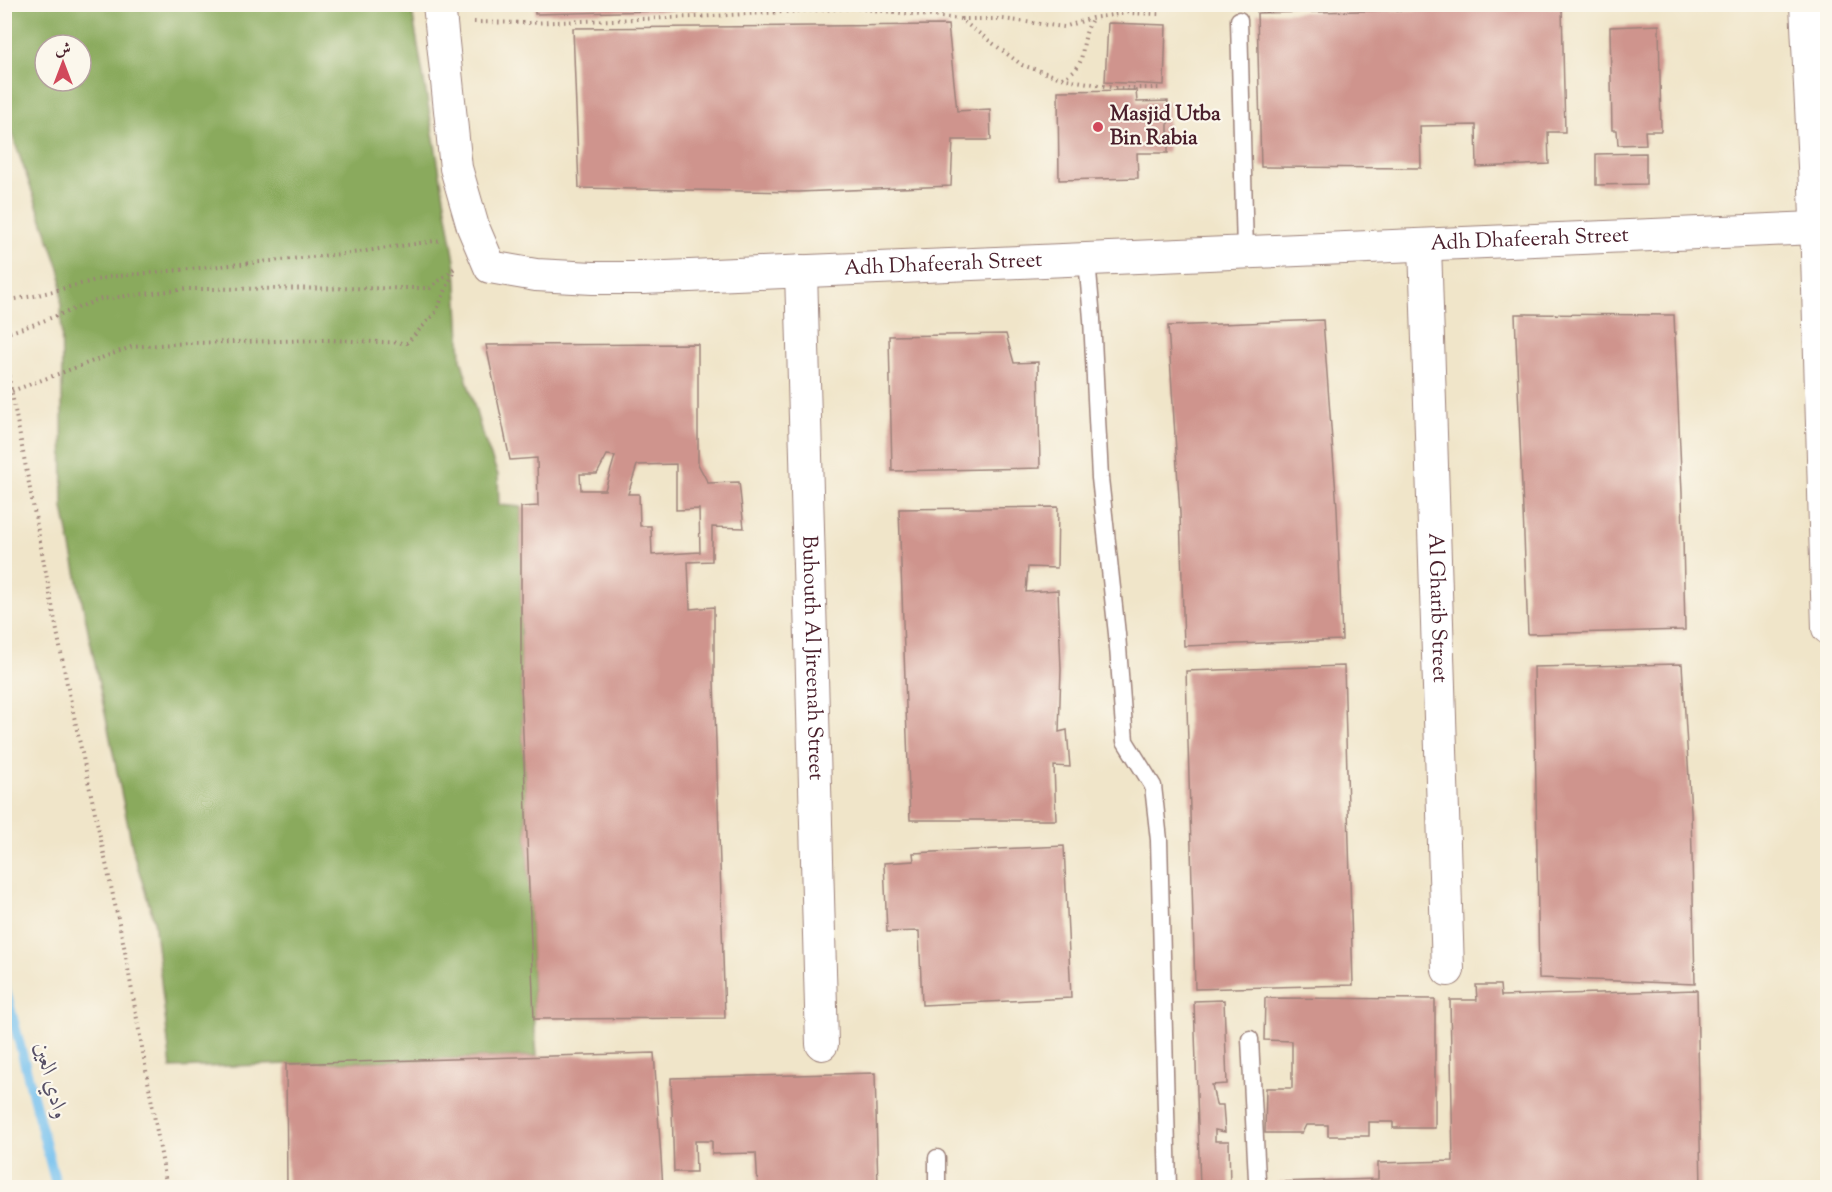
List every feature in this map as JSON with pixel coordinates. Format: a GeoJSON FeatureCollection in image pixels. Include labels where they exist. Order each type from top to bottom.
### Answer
{"type":"FeatureCollection","features":[{"type":"Feature","properties":{"kind":"street"},"geometry":{"type":"LineString","coordinates":[[1806,4],[1821,187],[1815,228],[1823,347],[1827,628]]}},
{"type":"Feature","properties":{"kind":"street"},"geometry":{"type":"LineString","coordinates":[[440,13],[456,168],[473,227]]}},
{"type":"Feature","properties":{"kind":"street","name":"Adh Dhafeerah Street"},"geometry":{"type":"LineString","coordinates":[[473,227],[490,267],[536,275],[593,278],[643,278],[1815,228]]}},
{"type":"Feature","properties":{"kind":"street","name":"Al Gharib Street"},"geometry":{"type":"LineString","coordinates":[[1425,245],[1448,970]]}},
{"type":"Feature","properties":{"kind":"street","name":"Buhouth Al Jireenah Street"},"geometry":{"type":"LineString","coordinates":[[801,271],[822,1044]]}},
{"type":"Feature","properties":{"kind":"lane"},"geometry":{"type":"LineString","coordinates":[[1239,20],[1245,252]]}},
{"type":"Feature","properties":{"kind":"lane"},"geometry":{"type":"LineString","coordinates":[[1087,259],[1100,478],[1117,634],[1125,741],[1153,786],[1159,840],[1168,1188]]}},
{"type":"Feature","properties":{"kind":"lane"},"geometry":{"type":"LineString","coordinates":[[1250,1039],[1257,1179],[1260,1188]]}},
{"type":"Feature","properties":{"kind":"lane"},"geometry":{"type":"LineString","coordinates":[[937,1158],[937,1188]]}},
{"type":"Feature","properties":{"kind":"path"},"geometry":{"type":"LineString","coordinates":[[440,13],[540,23],[854,8],[960,19],[1003,19],[1064,27],[1092,18],[1125,14],[1160,14]]}},
{"type":"Feature","properties":{"kind":"path"},"geometry":{"type":"LineString","coordinates":[[1061,78],[1073,73],[1083,57],[1084,39],[1092,18]]}},
{"type":"Feature","properties":{"kind":"path"},"geometry":{"type":"LineString","coordinates":[[960,19],[1022,65],[1061,78],[1115,88],[1161,88]]}},
{"type":"Feature","properties":{"kind":"path"},"geometry":{"type":"LineString","coordinates":[[4,334],[101,298],[187,289],[430,288],[466,259],[473,227]]}},
{"type":"Feature","properties":{"kind":"path"},"geometry":{"type":"LineString","coordinates":[[4,301],[34,296],[108,277],[351,253],[451,239],[473,227]]}},
{"type":"Feature","properties":{"kind":"path"},"geometry":{"type":"LineString","coordinates":[[12,391],[131,347],[188,343],[325,340],[407,343],[436,312],[456,267]]}},
{"type":"Feature","properties":{"kind":"path"},"geometry":{"type":"LineString","coordinates":[[4,352],[67,684],[124,946],[168,1188]]}},
{"type":"Feature","properties":{"kind":"green space"},"geometry":{"type":"Polygon","coordinates":[[[8,4],[411,5],[456,267],[461,359],[482,433],[498,475],[499,505],[521,507],[521,683],[537,1056],[171,1068],[154,920],[134,855],[63,508],[61,274],[5,114],[4,12],[8,4]]]}},
{"type":"Feature","properties":{"kind":"building"},"geometry":{"type":"Polygon","coordinates":[[[535,4],[696,4],[696,10],[535,14],[535,4]]]}},
{"type":"Feature","properties":{"kind":"building"},"geometry":{"type":"Polygon","coordinates":[[[880,5],[1043,5],[1043,8],[880,9],[880,5]]]}},
{"type":"Feature","properties":{"kind":"building"},"geometry":{"type":"Polygon","coordinates":[[[1562,7],[1565,132],[1548,132],[1549,164],[1477,167],[1476,125],[1420,126],[1421,168],[1261,167],[1257,13],[1562,7]]]}},
{"type":"Feature","properties":{"kind":"building"},"geometry":{"type":"Polygon","coordinates":[[[1108,23],[1166,25],[1164,85],[1105,82],[1108,23]]]}},
{"type":"Feature","properties":{"kind":"building"},"geometry":{"type":"Polygon","coordinates":[[[948,25],[957,111],[990,109],[991,140],[953,140],[951,186],[798,192],[579,188],[573,28],[948,25]]]}},
{"type":"Feature","properties":{"kind":"building"},"geometry":{"type":"Polygon","coordinates":[[[1659,25],[1661,131],[1645,131],[1646,144],[1618,145],[1617,130],[1612,130],[1610,27],[1659,25]]]}},
{"type":"Feature","properties":{"kind":"building","name":"Masjid Utba Bin Rabia"},"geometry":{"type":"Polygon","coordinates":[[[1136,90],[1137,102],[1168,101],[1168,153],[1137,153],[1138,178],[1059,180],[1058,91],[1136,90]]]}},
{"type":"Feature","properties":{"kind":"building"},"geometry":{"type":"Polygon","coordinates":[[[1646,153],[1646,184],[1596,185],[1596,154],[1646,153]]]}},
{"type":"Feature","properties":{"kind":"building"},"geometry":{"type":"Polygon","coordinates":[[[1515,314],[1674,315],[1685,630],[1528,634],[1515,314]]]}},
{"type":"Feature","properties":{"kind":"building"},"geometry":{"type":"Polygon","coordinates":[[[1323,320],[1337,508],[1342,640],[1184,646],[1180,513],[1168,326],[1323,320]]]}},
{"type":"Feature","properties":{"kind":"building"},"geometry":{"type":"Polygon","coordinates":[[[1006,334],[1014,363],[1038,362],[1040,468],[892,471],[889,336],[1006,334]]]}},
{"type":"Feature","properties":{"kind":"building"},"geometry":{"type":"Polygon","coordinates":[[[698,344],[698,464],[708,483],[739,482],[744,528],[712,527],[712,561],[688,562],[690,609],[714,607],[714,681],[725,1018],[534,1019],[521,683],[521,507],[538,506],[537,458],[510,460],[486,345],[698,344]],[[607,455],[597,474],[580,474],[581,490],[605,490],[615,456],[607,455]],[[676,464],[637,465],[628,494],[639,494],[640,526],[651,526],[652,555],[700,552],[699,509],[676,510],[676,464]]]}},
{"type":"Feature","properties":{"kind":"building"},"geometry":{"type":"Polygon","coordinates":[[[1058,507],[1057,568],[1028,567],[1026,592],[1058,590],[1061,669],[1059,732],[1067,730],[1070,767],[1054,766],[1056,820],[910,820],[899,509],[1058,507]]]}},
{"type":"Feature","properties":{"kind":"building"},"geometry":{"type":"Polygon","coordinates":[[[1682,664],[1691,812],[1695,984],[1539,978],[1534,667],[1682,664]]]}},
{"type":"Feature","properties":{"kind":"building"},"geometry":{"type":"Polygon","coordinates":[[[1344,666],[1353,985],[1195,989],[1186,671],[1344,666]]]}},
{"type":"Feature","properties":{"kind":"building"},"geometry":{"type":"Polygon","coordinates":[[[1064,846],[1071,998],[922,1005],[919,931],[887,932],[884,863],[914,861],[913,853],[1064,846]]]}},
{"type":"Feature","properties":{"kind":"building"},"geometry":{"type":"Polygon","coordinates":[[[1476,985],[1500,985],[1501,996],[1697,990],[1701,1188],[1279,1188],[1278,1182],[1378,1179],[1378,1163],[1453,1161],[1450,1000],[1477,1000],[1476,985]]]}},
{"type":"Feature","properties":{"kind":"building"},"geometry":{"type":"Polygon","coordinates":[[[1265,998],[1435,999],[1435,1128],[1393,1128],[1393,1122],[1369,1122],[1369,1136],[1328,1136],[1328,1125],[1306,1125],[1302,1133],[1265,1133],[1266,1088],[1292,1088],[1292,1041],[1264,1040],[1265,998]]]}},
{"type":"Feature","properties":{"kind":"building"},"geometry":{"type":"Polygon","coordinates":[[[1224,1000],[1227,1084],[1212,1085],[1216,1105],[1223,1105],[1225,1132],[1215,1130],[1215,1141],[1229,1141],[1230,1188],[1200,1188],[1194,1001],[1224,1000]]]}},
{"type":"Feature","properties":{"kind":"building"},"geometry":{"type":"Polygon","coordinates":[[[654,1053],[663,1188],[287,1188],[286,1064],[654,1053]]]}},
{"type":"Feature","properties":{"kind":"building"},"geometry":{"type":"Polygon","coordinates":[[[875,1073],[878,1188],[758,1188],[756,1153],[712,1154],[712,1141],[695,1141],[696,1172],[674,1172],[671,1078],[875,1073]]]}},
{"type":"Feature","properties":{"kind":"waterway","name":"وادي العين"},"geometry":{"type":"LineString","coordinates":[[4,984],[57,1188]]}},
{"type":"Feature","properties":{"kind":"place","name":"Masjid Utba Bin Rabia"},"geometry":{"type":"Point","coordinates":[1098,127]}}]}
